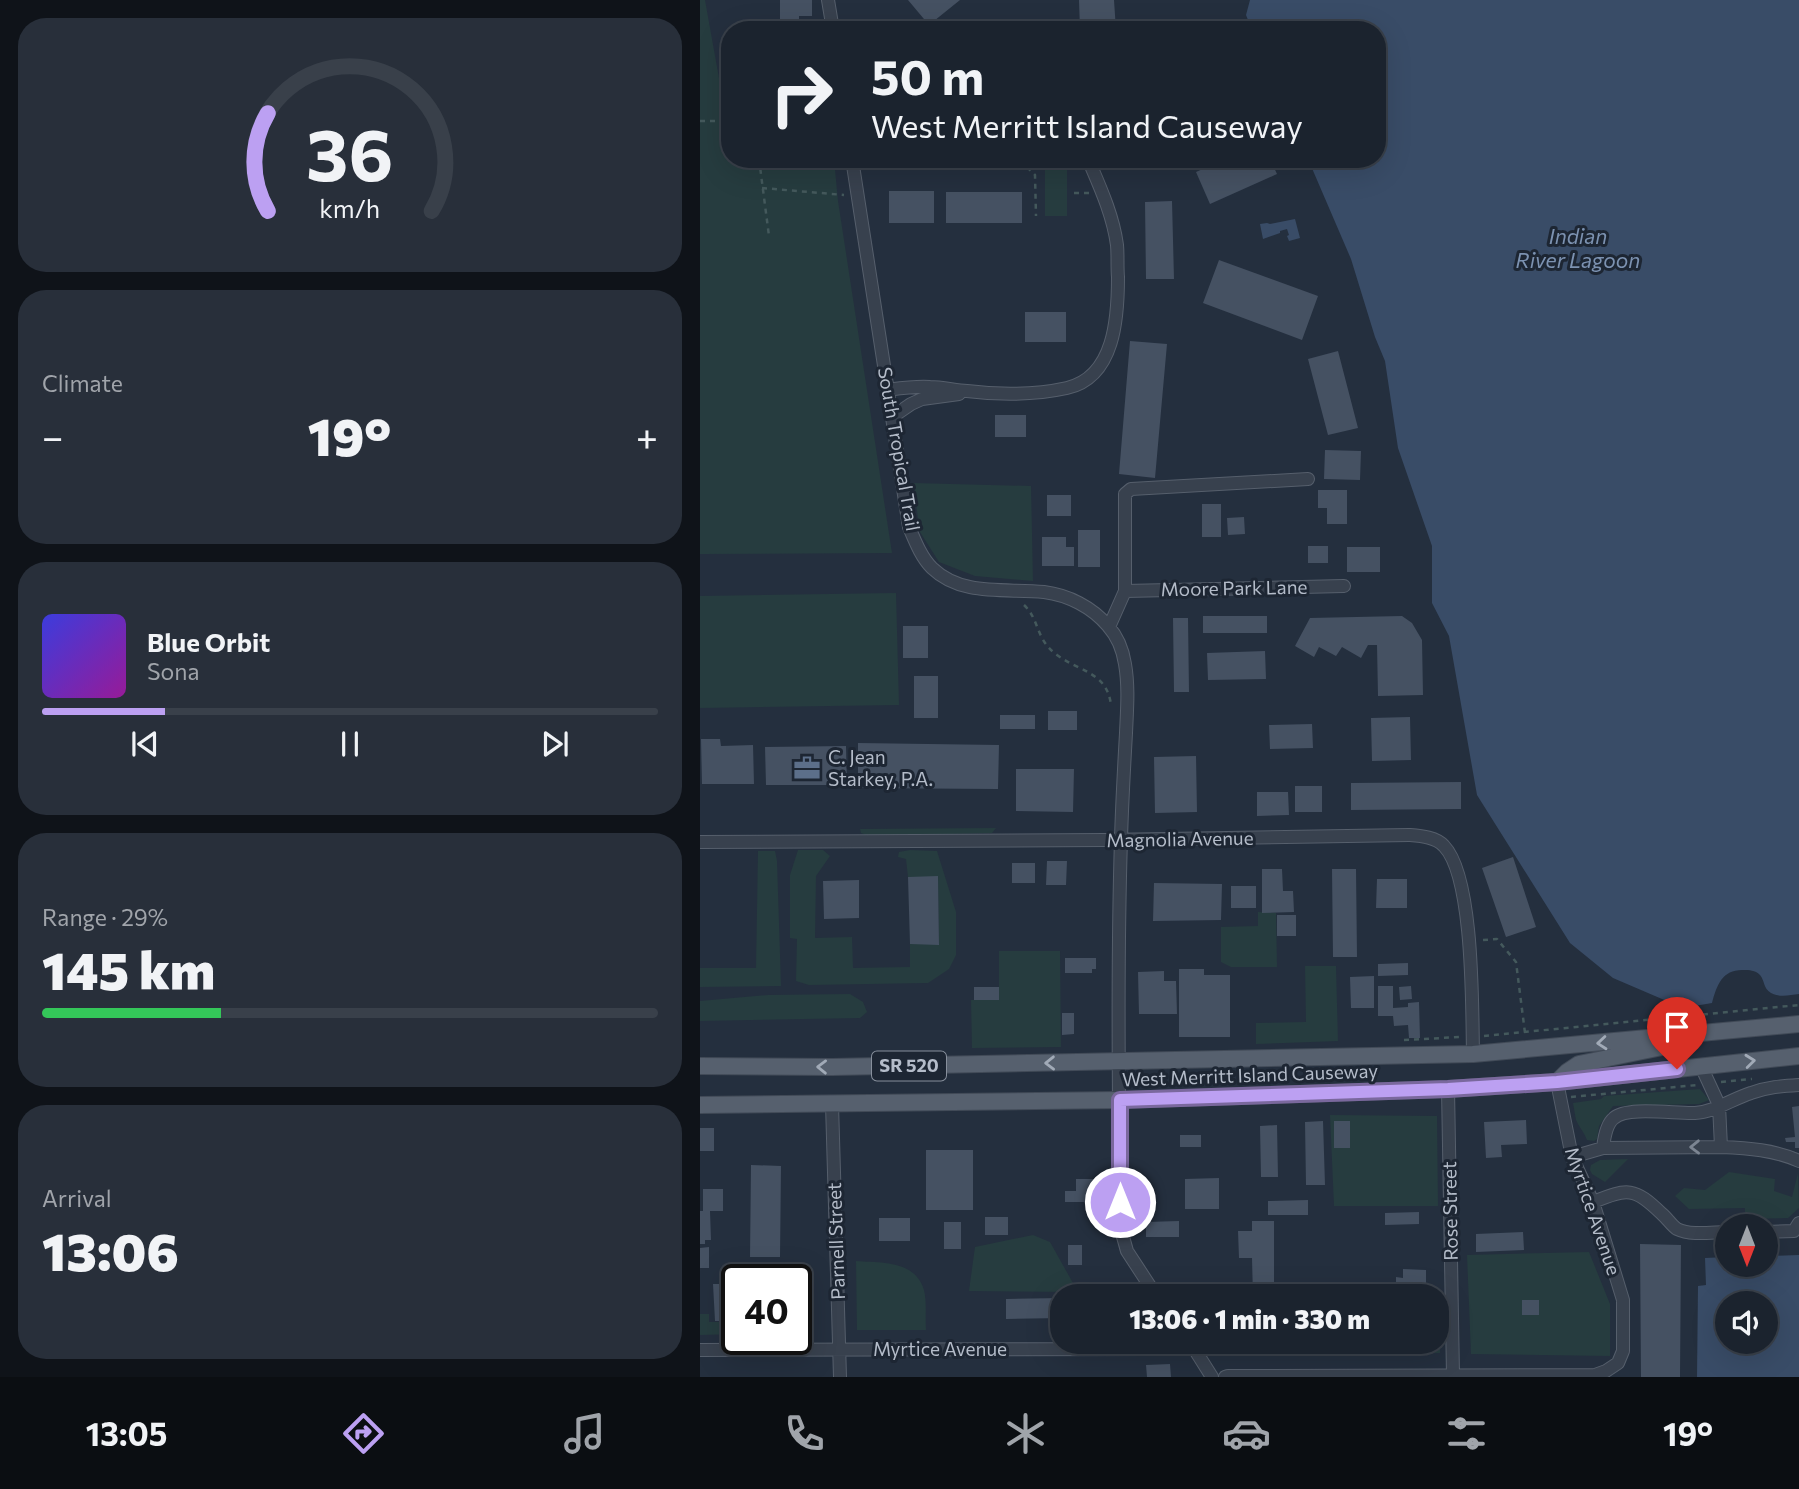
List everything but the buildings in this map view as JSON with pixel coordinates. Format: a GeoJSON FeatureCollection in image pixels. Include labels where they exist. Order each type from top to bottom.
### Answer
{"type":"FeatureCollection","features":[{"type":"Feature","properties":{"kind":"main road","name":"West Merritt Island Causeway"},"geometry":{"type":"LineString","coordinates":[[700,1066],[832,1068],[1473,1054],[1799,1024]]}},
{"type":"Feature","properties":{"kind":"main road"},"geometry":{"type":"LineString","coordinates":[[1557,1082],[1579,1064],[1738,1031]]}},
{"type":"Feature","properties":{"kind":"main road","name":"West Merritt Island Causeway"},"geometry":{"type":"LineString","coordinates":[[700,1105],[1120,1100],[1448,1089],[1557,1082],[1799,1056]]}},
{"type":"Feature","properties":{"kind":"street"},"geometry":{"type":"LineString","coordinates":[[828,0],[832,21]]}},
{"type":"Feature","properties":{"kind":"street","name":"South Tropical Trail"},"geometry":{"type":"LineString","coordinates":[[853,168],[909,527],[920,551],[932,568],[952,582],[981,590],[1045,592],[1071,599],[1093,612],[1109,627],[1125,664],[1127,694],[1121,840],[1118,1061],[1120,1226],[1127,1251],[1149,1284]]}},
{"type":"Feature","properties":{"kind":"street"},"geometry":{"type":"LineString","coordinates":[[887,390],[929,387],[1035,393],[1069,388],[1095,373],[1103,362],[1117,316],[1117,246],[1111,216],[1092,168]]}},
{"type":"Feature","properties":{"kind":"street"},"geometry":{"type":"LineString","coordinates":[[892,417],[922,399],[966,391]]}},
{"type":"Feature","properties":{"kind":"street"},"geometry":{"type":"LineString","coordinates":[[1109,627],[1125,591],[1125,494],[1131,489],[1308,479]]}},
{"type":"Feature","properties":{"kind":"street","name":"Moore Park Lane"},"geometry":{"type":"LineString","coordinates":[[1125,591],[1344,586]]}},
{"type":"Feature","properties":{"kind":"street","name":"Magnolia Avenue"},"geometry":{"type":"LineString","coordinates":[[700,842],[1121,840],[1409,835],[1426,837],[1444,846],[1457,867],[1464,895],[1469,941],[1473,1054]]}},
{"type":"Feature","properties":{"kind":"street"},"geometry":{"type":"LineString","coordinates":[[1701,1066],[1719,1105],[1721,1147]]}},
{"type":"Feature","properties":{"kind":"street","name":"Myrtice Avenue"},"geometry":{"type":"LineString","coordinates":[[1225,1377],[1595,1375],[1618,1363],[1623,1351],[1623,1300],[1593,1202],[1572,1157],[1557,1082]]}},
{"type":"Feature","properties":{"kind":"street"},"geometry":{"type":"LineString","coordinates":[[1602,1148],[1608,1126],[1614,1117],[1624,1113],[1695,1113],[1763,1089],[1799,1085]]}},
{"type":"Feature","properties":{"kind":"street","name":"Rose Street"},"geometry":{"type":"LineString","coordinates":[[1448,1089],[1453,1375]]}},
{"type":"Feature","properties":{"kind":"street","name":"Parnell Street"},"geometry":{"type":"LineString","coordinates":[[832,1104],[839,1377]]}},
{"type":"Feature","properties":{"kind":"street"},"geometry":{"type":"LineString","coordinates":[[1572,1157],[1602,1148],[1721,1147],[1778,1153],[1799,1161]]}},
{"type":"Feature","properties":{"kind":"street"},"geometry":{"type":"LineString","coordinates":[[1593,1202],[1629,1191],[1641,1196],[1677,1229],[1715,1232]]}},
{"type":"Feature","properties":{"kind":"street"},"geometry":{"type":"LineString","coordinates":[[1778,1230],[1796,1227]]}},
{"type":"Feature","properties":{"kind":"street","name":"Myrtice Avenue"},"geometry":{"type":"LineString","coordinates":[[700,1350],[1050,1349]]}},
{"type":"Feature","properties":{"kind":"street"},"geometry":{"type":"LineString","coordinates":[[1197,1354],[1212,1377]]}},
{"type":"Feature","properties":{"kind":"path"},"geometry":{"type":"LineString","coordinates":[[700,121],[721,121]]}},
{"type":"Feature","properties":{"kind":"path"},"geometry":{"type":"LineString","coordinates":[[760,168],[769,236]]}},
{"type":"Feature","properties":{"kind":"path"},"geometry":{"type":"LineString","coordinates":[[1028,168],[1035,175],[1036,216]]}},
{"type":"Feature","properties":{"kind":"path"},"geometry":{"type":"LineString","coordinates":[[762,188],[858,196]]}},
{"type":"Feature","properties":{"kind":"path"},"geometry":{"type":"LineString","coordinates":[[1019,602],[1032,614],[1045,645],[1103,683],[1110,695],[1111,705]]}},
{"type":"Feature","properties":{"kind":"path"},"geometry":{"type":"LineString","coordinates":[[1469,941],[1497,939],[1516,962],[1525,1033]]}},
{"type":"Feature","properties":{"kind":"path"},"geometry":{"type":"LineString","coordinates":[[1402,1040],[1525,1033],[1799,1005]]}},
{"type":"Feature","properties":{"kind":"green space"},"geometry":{"type":"Polygon","coordinates":[[[700,0],[705,0],[721,89],[721,168],[835,168],[892,553],[700,554],[700,0]]]}},
{"type":"Feature","properties":{"kind":"green space"},"geometry":{"type":"Polygon","coordinates":[[[1045,169],[1067,169],[1067,216],[1045,216],[1045,169]]]}},
{"type":"Feature","properties":{"kind":"green space"},"geometry":{"type":"Polygon","coordinates":[[[913,483],[1031,486],[1033,581],[975,576],[939,562],[920,532],[913,483]]]}},
{"type":"Feature","properties":{"kind":"green space"},"geometry":{"type":"Polygon","coordinates":[[[896,593],[899,705],[700,708],[700,596],[896,593]]]}},
{"type":"Feature","properties":{"kind":"green space"},"geometry":{"type":"Polygon","coordinates":[[[996,828],[992,833],[868,836],[861,833],[860,829],[996,828]]]}},
{"type":"Feature","properties":{"kind":"green space"},"geometry":{"type":"Polygon","coordinates":[[[798,850],[823,850],[830,856],[816,876],[815,938],[852,937],[853,968],[910,967],[910,944],[939,944],[938,877],[908,877],[906,859],[898,857],[899,852],[910,850],[937,851],[956,912],[956,955],[949,969],[928,983],[809,985],[796,981],[797,939],[790,938],[790,875],[798,850]]]}},
{"type":"Feature","properties":{"kind":"green space"},"geometry":{"type":"Polygon","coordinates":[[[758,851],[775,851],[777,861],[781,986],[700,987],[700,968],[756,968],[758,851]]]}},
{"type":"Feature","properties":{"kind":"green space"},"geometry":{"type":"Polygon","coordinates":[[[1258,912],[1276,913],[1277,967],[1231,967],[1221,962],[1221,927],[1258,926],[1258,912]]]}},
{"type":"Feature","properties":{"kind":"green space"},"geometry":{"type":"Polygon","coordinates":[[[999,951],[1060,951],[1061,1047],[972,1048],[971,1000],[999,1000],[999,951]]]}},
{"type":"Feature","properties":{"kind":"green space"},"geometry":{"type":"Polygon","coordinates":[[[1305,966],[1336,966],[1338,1041],[1256,1044],[1256,1023],[1306,1022],[1305,966]]]}},
{"type":"Feature","properties":{"kind":"green space"},"geometry":{"type":"Polygon","coordinates":[[[850,994],[863,1002],[867,1012],[860,1018],[700,1021],[700,1001],[768,995],[850,994]]]}},
{"type":"Feature","properties":{"kind":"green space"},"geometry":{"type":"Polygon","coordinates":[[[1700,1089],[1709,1100],[1699,1104],[1613,1106],[1599,1126],[1597,1139],[1594,1141],[1587,1140],[1576,1120],[1573,1103],[1601,1099],[1604,1096],[1700,1089]]]}},
{"type":"Feature","properties":{"kind":"green space"},"geometry":{"type":"Polygon","coordinates":[[[1330,1115],[1437,1116],[1438,1206],[1334,1206],[1330,1115]]]}},
{"type":"Feature","properties":{"kind":"green space"},"geometry":{"type":"Polygon","coordinates":[[[1628,1159],[1605,1182],[1590,1170],[1591,1165],[1600,1160],[1628,1159]]]}},
{"type":"Feature","properties":{"kind":"green space"},"geometry":{"type":"Polygon","coordinates":[[[1729,1172],[1775,1179],[1774,1191],[1792,1197],[1798,1173],[1799,1208],[1788,1218],[1778,1218],[1778,1214],[1745,1214],[1745,1208],[1689,1209],[1675,1196],[1684,1188],[1705,1190],[1729,1172]]]}},
{"type":"Feature","properties":{"kind":"green space"},"geometry":{"type":"Polygon","coordinates":[[[1033,1235],[1050,1242],[1074,1284],[1050,1284],[1050,1292],[969,1291],[975,1247],[1033,1235]]]}},
{"type":"Feature","properties":{"kind":"green space"},"geometry":{"type":"Polygon","coordinates":[[[1589,1252],[1610,1304],[1610,1356],[1471,1354],[1467,1255],[1589,1252]]]}},
{"type":"Feature","properties":{"kind":"green space"},"geometry":{"type":"Polygon","coordinates":[[[856,1261],[896,1265],[913,1273],[924,1290],[926,1330],[857,1330],[856,1261]]]}},
{"type":"Feature","properties":{"kind":"green space"},"geometry":{"type":"Polygon","coordinates":[[[700,1314],[709,1314],[709,1322],[721,1322],[721,1334],[700,1335],[700,1314]]]}},
{"type":"Feature","properties":{"kind":"water","name":"Indian River Lagoon"},"geometry":{"type":"Polygon","coordinates":[[[1250,0],[1799,0],[1799,994],[1774,995],[1767,989],[1758,973],[1737,970],[1722,979],[1712,1003],[1683,1008],[1613,978],[1570,943],[1477,795],[1449,636],[1432,603],[1432,546],[1398,448],[1385,361],[1351,259],[1312,168],[1386,168],[1386,21],[1248,21],[1246,15],[1250,0]]]}},
{"type":"Feature","properties":{"kind":"water"},"geometry":{"type":"Polygon","coordinates":[[[1295,219],[1300,238],[1289,241],[1287,229],[1263,239],[1260,224],[1295,219]]]}},
{"type":"Feature","properties":{"kind":"water"},"geometry":{"type":"Polygon","coordinates":[[[1799,1255],[1799,1377],[1697,1377],[1698,1286],[1706,1285],[1705,1258],[1715,1258],[1715,1278],[1778,1278],[1778,1256],[1799,1255]]]}},
{"type":"Feature","properties":{"kind":"place","name":"C. Jean Starkey, P.A."},"geometry":{"type":"Point","coordinates":[807,768]}},
{"type":"Feature","properties":{"kind":"route"},"geometry":{"type":"LineString","coordinates":[[1120,1202],[1120,1100],[1448,1089],[1557,1082],[1677,1069]]}}]}
